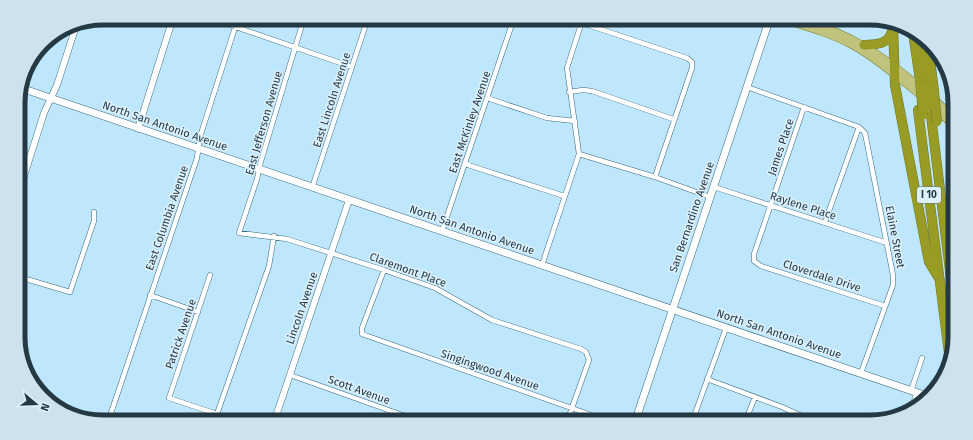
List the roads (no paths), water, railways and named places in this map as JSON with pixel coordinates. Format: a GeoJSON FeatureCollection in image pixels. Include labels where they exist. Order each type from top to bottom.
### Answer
{"type":"FeatureCollection","features":[{"type":"Feature","properties":{"kind":"highway"},"geometry":{"type":"LineString","coordinates":[[864,45],[877,44],[887,41],[892,28]]}},
{"type":"Feature","properties":{"kind":"highway"},"geometry":{"type":"LineString","coordinates":[[893,28],[894,70],[929,262],[940,280]]}},
{"type":"Feature","properties":{"kind":"highway","name":"I 10"},"geometry":{"type":"LineString","coordinates":[[910,36],[934,115],[948,215]]}},
{"type":"Feature","properties":{"kind":"highway"},"geometry":{"type":"LineString","coordinates":[[914,39],[924,83]]}},
{"type":"Feature","properties":{"kind":"highway"},"geometry":{"type":"LineString","coordinates":[[921,45],[924,83]]}},
{"type":"Feature","properties":{"kind":"highway","name":"I 10"},"geometry":{"type":"LineString","coordinates":[[927,51],[924,83],[934,115],[940,280],[948,341]]}},
{"type":"Feature","properties":{"kind":"highway"},"geometry":{"type":"LineString","coordinates":[[934,115],[948,246]]}},
{"type":"Feature","properties":{"kind":"highway"},"geometry":{"type":"LineString","coordinates":[[934,115],[948,284]]}},
{"type":"Feature","properties":{"kind":"main road","name":"San Bernardino Avenue"},"geometry":{"type":"LineString","coordinates":[[637,415],[768,25]]}},
{"type":"Feature","properties":{"kind":"main road"},"geometry":{"type":"LineString","coordinates":[[801,25],[835,36],[894,70]]}},
{"type":"Feature","properties":{"kind":"main road"},"geometry":{"type":"LineString","coordinates":[[819,25],[837,31],[864,45],[894,70],[934,115],[948,121]]}},
{"type":"Feature","properties":{"kind":"main road","name":"North San Antonio Avenue"},"geometry":{"type":"LineString","coordinates":[[27,90],[922,395]]}},
{"type":"Feature","properties":{"kind":"main road"},"geometry":{"type":"LineString","coordinates":[[934,115],[948,105]]}},
{"type":"Feature","properties":{"kind":"main road"},"geometry":{"type":"LineString","coordinates":[[934,115],[948,117]]}},
{"type":"Feature","properties":{"kind":"street"},"geometry":{"type":"LineString","coordinates":[[138,129],[171,25]]}},
{"type":"Feature","properties":{"kind":"street"},"geometry":{"type":"LineString","coordinates":[[232,25],[352,67]]}},
{"type":"Feature","properties":{"kind":"street","name":"East Jefferson Avenue"},"geometry":{"type":"LineString","coordinates":[[239,233],[302,25]]}},
{"type":"Feature","properties":{"kind":"street","name":"East Lincoln Avenue"},"geometry":{"type":"LineString","coordinates":[[312,188],[366,25]]}},
{"type":"Feature","properties":{"kind":"street","name":"East McKinley Avenue"},"geometry":{"type":"LineString","coordinates":[[442,231],[512,25]]}},
{"type":"Feature","properties":{"kind":"street"},"geometry":{"type":"LineString","coordinates":[[542,265],[579,154],[575,121],[569,92],[567,68],[580,25]]}},
{"type":"Feature","properties":{"kind":"street"},"geometry":{"type":"LineString","coordinates":[[596,25],[687,58],[692,62],[692,68],[673,119],[655,177]]}},
{"type":"Feature","properties":{"kind":"street","name":"East Columbia Avenue"},"geometry":{"type":"LineString","coordinates":[[110,415],[197,158],[197,148],[235,26]]}},
{"type":"Feature","properties":{"kind":"street"},"geometry":{"type":"LineString","coordinates":[[25,173],[44,113],[57,85],[75,31]]}},
{"type":"Feature","properties":{"kind":"street"},"geometry":{"type":"LineString","coordinates":[[746,87],[858,127],[824,222]]}},
{"type":"Feature","properties":{"kind":"street"},"geometry":{"type":"LineString","coordinates":[[569,92],[583,90],[592,91],[673,119]]}},
{"type":"Feature","properties":{"kind":"street"},"geometry":{"type":"LineString","coordinates":[[487,98],[547,118],[575,121]]}},
{"type":"Feature","properties":{"kind":"street","name":"James Place"},"geometry":{"type":"LineString","coordinates":[[754,261],[754,254],[804,107]]}},
{"type":"Feature","properties":{"kind":"street","name":"Elaine Street"},"geometry":{"type":"LineString","coordinates":[[858,127],[865,133],[867,141],[893,276],[893,285],[861,373]]}},
{"type":"Feature","properties":{"kind":"street"},"geometry":{"type":"LineString","coordinates":[[579,154],[655,177],[710,197]]}},
{"type":"Feature","properties":{"kind":"street"},"geometry":{"type":"LineString","coordinates":[[465,164],[564,196]]}},
{"type":"Feature","properties":{"kind":"street","name":"Raylene Place"},"geometry":{"type":"LineString","coordinates":[[714,187],[887,242]]}},
{"type":"Feature","properties":{"kind":"street","name":"Lincoln Avenue"},"geometry":{"type":"LineString","coordinates":[[276,415],[349,200]]}},
{"type":"Feature","properties":{"kind":"street"},"geometry":{"type":"LineString","coordinates":[[25,278],[70,292],[94,221],[94,212]]}},
{"type":"Feature","properties":{"kind":"street","name":"Claremont Place"},"geometry":{"type":"LineString","coordinates":[[239,233],[274,236],[287,239],[384,270],[436,288],[492,320],[586,352],[589,360],[571,407]]}},
{"type":"Feature","properties":{"kind":"street","name":"Patrick Avenue"},"geometry":{"type":"LineString","coordinates":[[210,276],[169,398],[217,414],[269,266],[274,236]]}},
{"type":"Feature","properties":{"kind":"street","name":"Cloverdale Drive"},"geometry":{"type":"LineString","coordinates":[[754,261],[761,266],[885,306]]}},
{"type":"Feature","properties":{"kind":"street","name":"Singingwood Avenue"},"geometry":{"type":"LineString","coordinates":[[384,270],[362,328],[362,334],[592,415]]}},
{"type":"Feature","properties":{"kind":"street"},"geometry":{"type":"LineString","coordinates":[[150,295],[198,312]]}},
{"type":"Feature","properties":{"kind":"street"},"geometry":{"type":"LineString","coordinates":[[694,415],[726,328]]}},
{"type":"Feature","properties":{"kind":"street"},"geometry":{"type":"LineString","coordinates":[[912,402],[922,358]]}},
{"type":"Feature","properties":{"kind":"street","name":"Scott Avenue"},"geometry":{"type":"LineString","coordinates":[[290,375],[400,415]]}},
{"type":"Feature","properties":{"kind":"street"},"geometry":{"type":"LineString","coordinates":[[707,379],[798,415]]}},
{"type":"Feature","properties":{"kind":"street"},"geometry":{"type":"LineString","coordinates":[[748,415],[755,397]]}},
{"type":"Feature","properties":{"kind":"street"},"geometry":{"type":"LineString","coordinates":[[568,415],[571,407]]}}]}
